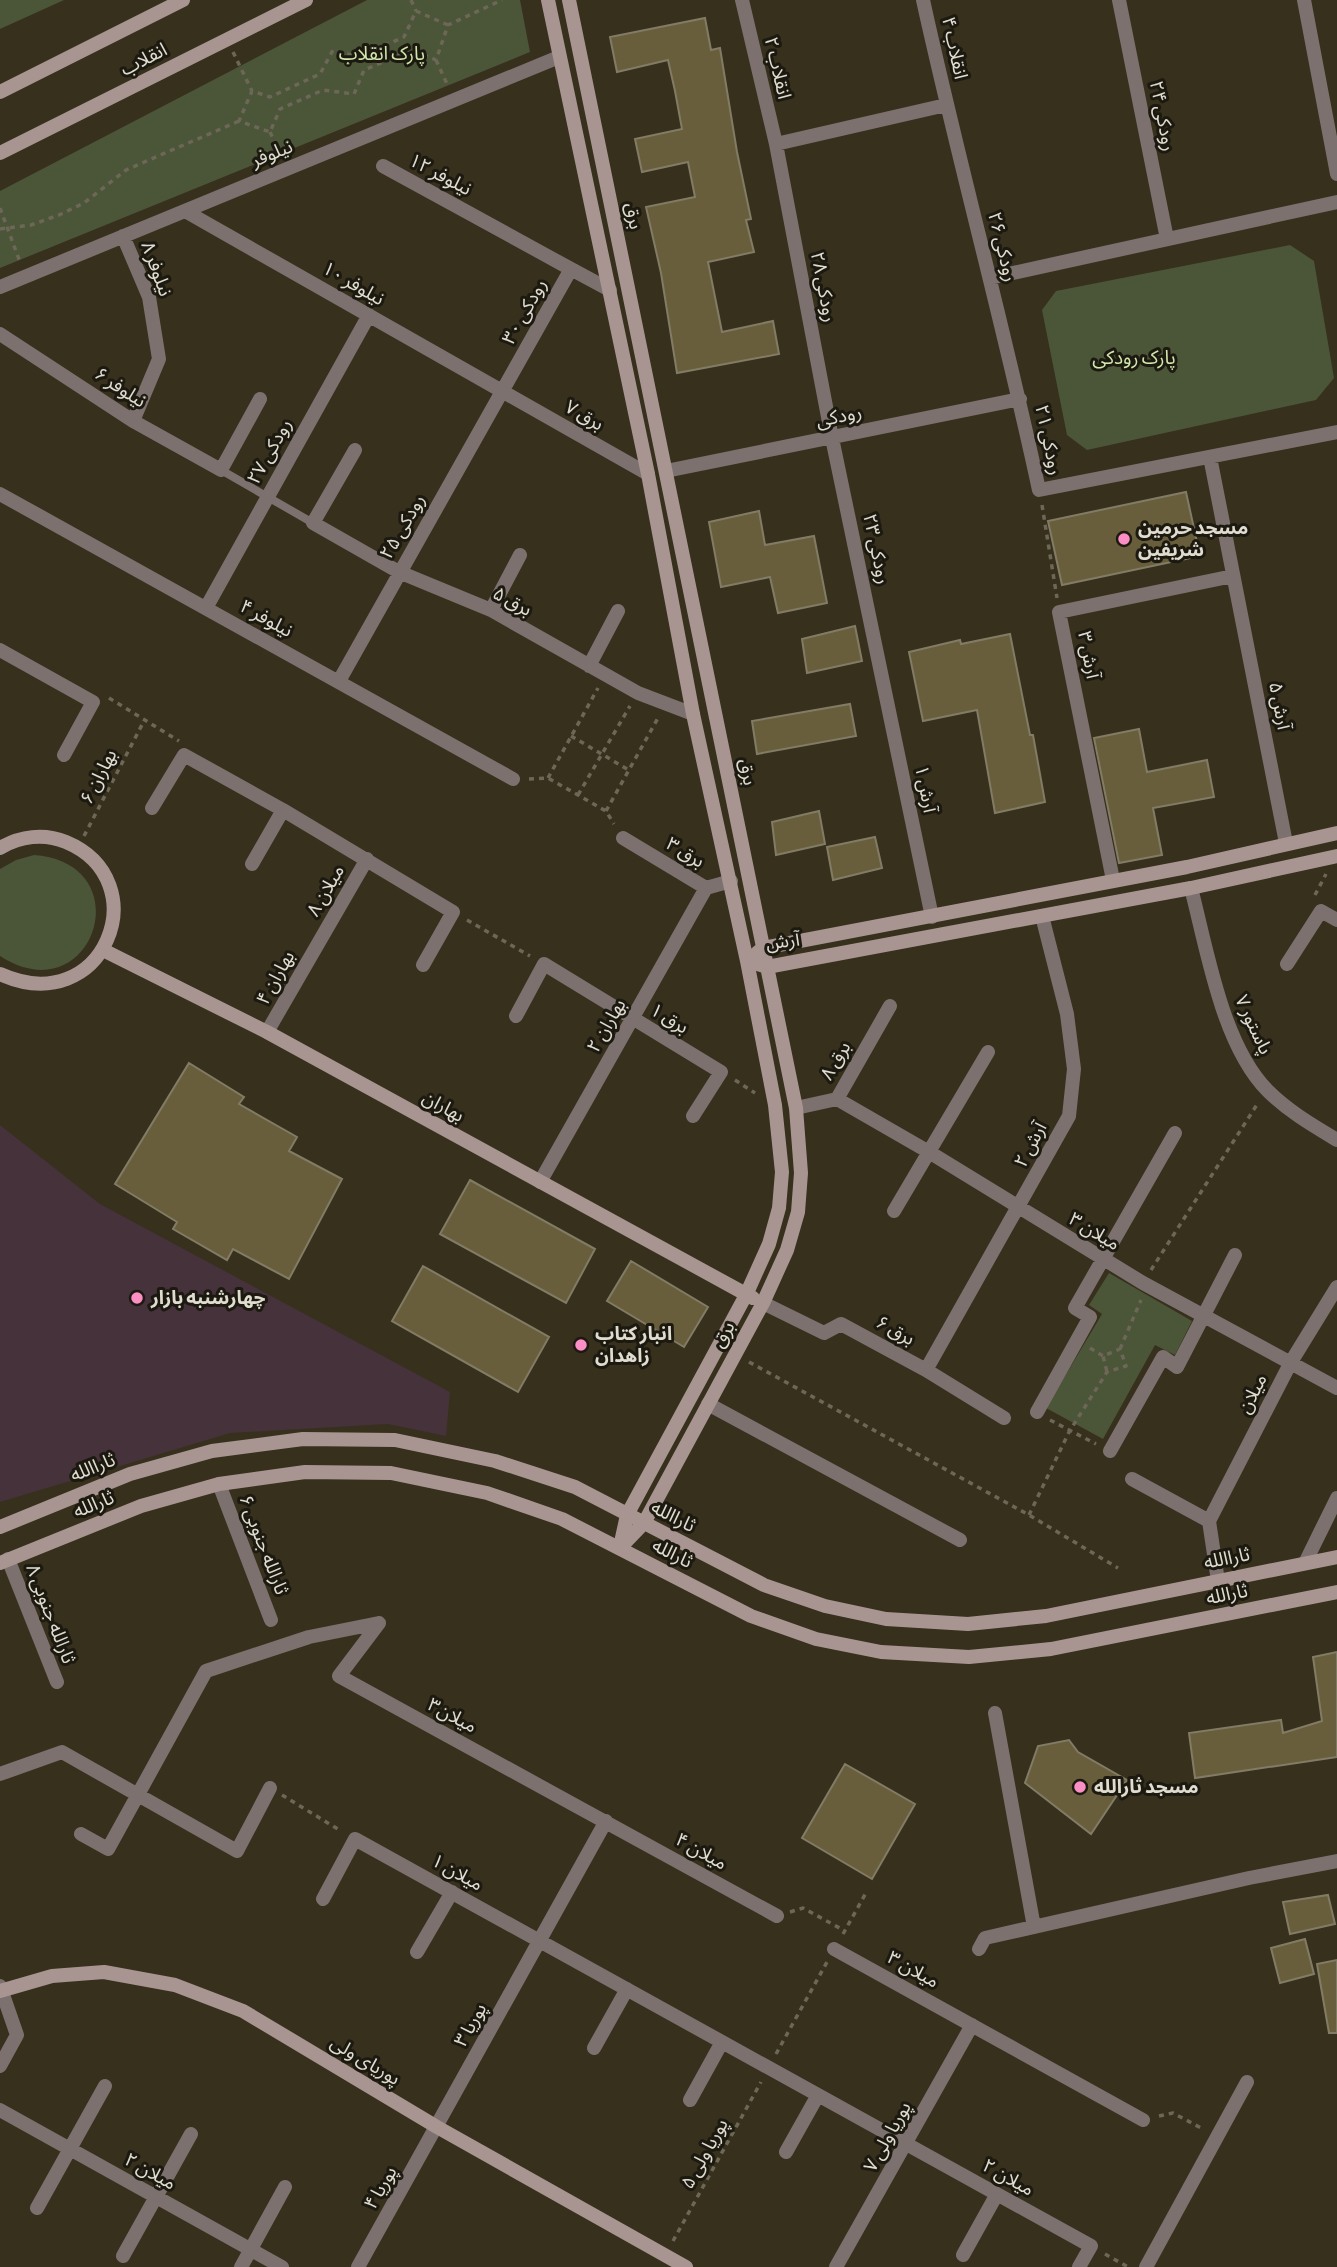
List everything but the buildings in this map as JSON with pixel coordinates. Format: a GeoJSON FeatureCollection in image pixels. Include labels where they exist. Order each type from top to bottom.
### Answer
{"type":"FeatureCollection","features":[{"type":"Feature","properties":{"kind":"street","name":"انقلاب"},"geometry":{"type":"LineString","coordinates":[[0,92],[183,0]]}},
{"type":"Feature","properties":{"kind":"street","name":"انقلاب"},"geometry":{"type":"LineString","coordinates":[[0,153],[306,0]]}},
{"type":"Feature","properties":{"kind":"street","name":"برق"},"geometry":{"type":"LineString","coordinates":[[548,0],[648,474],[693,714],[747,961],[775,1105],[782,1172],[779,1208],[769,1244],[746,1295],[627,1515],[620,1548]]}},
{"type":"Feature","properties":{"kind":"street","name":"برق"},"geometry":{"type":"LineString","coordinates":[[569,0],[796,1108],[801,1173],[798,1212],[787,1250],[763,1303],[644,1523],[620,1548]]}},
{"type":"Feature","properties":{"kind":"street","name":"انقلاب ۲"},"geometry":{"type":"LineString","coordinates":[[741,0],[776,144]]}},
{"type":"Feature","properties":{"kind":"street","name":"انقلاب ۴"},"geometry":{"type":"LineString","coordinates":[[923,0],[946,105]]}},
{"type":"Feature","properties":{"kind":"street","name":"رودکی ۲۴"},"geometry":{"type":"LineString","coordinates":[[1119,0],[1167,239]]}},
{"type":"Feature","properties":{"kind":"street"},"geometry":{"type":"LineString","coordinates":[[1304,0],[1337,174]]}},
{"type":"Feature","properties":{"kind":"street"},"geometry":{"type":"LineString","coordinates":[[559,57],[580,52]]}},
{"type":"Feature","properties":{"kind":"street","name":"نیلوفر"},"geometry":{"type":"LineString","coordinates":[[0,287],[559,57]]}},
{"type":"Feature","properties":{"kind":"street"},"geometry":{"type":"LineString","coordinates":[[776,144],[946,105]]}},
{"type":"Feature","properties":{"kind":"street","name":"رودکی ۲۶"},"geometry":{"type":"LineString","coordinates":[[946,105],[1020,399]]}},
{"type":"Feature","properties":{"kind":"street","name":"رودکی ۲۸"},"geometry":{"type":"LineString","coordinates":[[776,144],[832,438]]}},
{"type":"Feature","properties":{"kind":"street","name":"نیلوفر ۱۲"},"geometry":{"type":"LineString","coordinates":[[383,166],[480,217]]}},
{"type":"Feature","properties":{"kind":"street"},"geometry":{"type":"LineString","coordinates":[[990,278],[1337,202]]}},
{"type":"Feature","properties":{"kind":"street","name":"نیلوفر ۱۰"},"geometry":{"type":"LineString","coordinates":[[185,211],[502,391]]}},
{"type":"Feature","properties":{"kind":"street","name":"رودکی ۳۰"},"geometry":{"type":"LineString","coordinates":[[480,217],[571,269],[502,391]]}},
{"type":"Feature","properties":{"kind":"street","name":"نیلوفر ۸"},"geometry":{"type":"LineString","coordinates":[[123,236],[149,297],[159,359],[133,421]]}},
{"type":"Feature","properties":{"kind":"street"},"geometry":{"type":"LineString","coordinates":[[571,269],[610,290]]}},
{"type":"Feature","properties":{"kind":"street","name":"رودکی ۲۷"},"geometry":{"type":"LineString","coordinates":[[206,608],[369,315]]}},
{"type":"Feature","properties":{"kind":"street","name":"نیلوفر ۶"},"geometry":{"type":"LineString","coordinates":[[0,334],[133,421],[221,470]]}},
{"type":"Feature","properties":{"kind":"street","name":"برق ۷"},"geometry":{"type":"LineString","coordinates":[[502,391],[648,474]]}},
{"type":"Feature","properties":{"kind":"street","name":"رودکی ۲۵"},"geometry":{"type":"LineString","coordinates":[[339,681],[502,391]]}},
{"type":"Feature","properties":{"kind":"street"},"geometry":{"type":"LineString","coordinates":[[221,470],[260,399]]}},
{"type":"Feature","properties":{"kind":"street","name":"رودکی"},"geometry":{"type":"LineString","coordinates":[[666,471],[1020,399]]}},
{"type":"Feature","properties":{"kind":"street","name":"رودکی ۲۱"},"geometry":{"type":"LineString","coordinates":[[1020,399],[1039,490]]}},
{"type":"Feature","properties":{"kind":"street"},"geometry":{"type":"LineString","coordinates":[[1039,490],[1337,432]]}},
{"type":"Feature","properties":{"kind":"street","name":"رودکی ۲۳"},"geometry":{"type":"LineString","coordinates":[[832,438],[881,668]]}},
{"type":"Feature","properties":{"kind":"street"},"geometry":{"type":"LineString","coordinates":[[313,523],[355,450]]}},
{"type":"Feature","properties":{"kind":"street","name":"آرش ۵"},"geometry":{"type":"LineString","coordinates":[[1209,457],[1286,843]]}},
{"type":"Feature","properties":{"kind":"street"},"geometry":{"type":"LineString","coordinates":[[648,474],[666,471]]}},
{"type":"Feature","properties":{"kind":"street","name":"نیلوفر ۴"},"geometry":{"type":"LineString","coordinates":[[0,494],[513,779]]}},
{"type":"Feature","properties":{"kind":"street","name":"برق ۵"},"geometry":{"type":"LineString","coordinates":[[313,523],[399,572],[491,610],[638,693],[693,714]]}},
{"type":"Feature","properties":{"kind":"street"},"geometry":{"type":"LineString","coordinates":[[491,610],[520,555]]}},
{"type":"Feature","properties":{"kind":"street","name":"آرش ۳"},"geometry":{"type":"LineString","coordinates":[[1113,880],[1059,612],[1233,576]]}},
{"type":"Feature","properties":{"kind":"street"},"geometry":{"type":"LineString","coordinates":[[589,666],[618,611]]}},
{"type":"Feature","properties":{"kind":"street"},"geometry":{"type":"LineString","coordinates":[[0,650],[93,702],[64,755]]}},
{"type":"Feature","properties":{"kind":"street","name":"آرش ۱"},"geometry":{"type":"LineString","coordinates":[[881,668],[932,917]]}},
{"type":"Feature","properties":{"kind":"street"},"geometry":{"type":"LineString","coordinates":[[152,808],[184,755],[283,810],[453,912],[423,965]]}},
{"type":"Feature","properties":{"kind":"street"},"geometry":{"type":"LineString","coordinates":[[252,864],[283,810]]}},
{"type":"Feature","properties":{"kind":"street","name":"آرش"},"geometry":{"type":"LineString","coordinates":[[747,961],[763,948],[1187,867],[1337,833]]}},
{"type":"Feature","properties":{"kind":"street"},"geometry":{"type":"LineString","coordinates":[[0,848],[34,836],[57,838],[78,847],[96,862],[108,883],[114,905],[112,929],[103,950],[88,968],[68,980],[45,985],[22,983],[0,974]]}},
{"type":"Feature","properties":{"kind":"street","name":"برق ۳"},"geometry":{"type":"LineString","coordinates":[[623,838],[706,888],[731,881]]}},
{"type":"Feature","properties":{"kind":"street","name":"آرش"},"geometry":{"type":"LineString","coordinates":[[747,961],[767,967],[1191,888],[1336,856]]}},
{"type":"Feature","properties":{"kind":"street","name":"میلان ۸"},"geometry":{"type":"LineString","coordinates":[[317,943],[367,859]]}},
{"type":"Feature","properties":{"kind":"street"},"geometry":{"type":"LineString","coordinates":[[1187,867],[1191,888]]}},
{"type":"Feature","properties":{"kind":"street","name":"بهاران ۲"},"geometry":{"type":"LineString","coordinates":[[540,1182],[706,888]]}},
{"type":"Feature","properties":{"kind":"street","name":"پاستور ۷"},"geometry":{"type":"LineString","coordinates":[[1191,888],[1218,994],[1232,1035],[1266,1089],[1298,1117],[1337,1140]]}},
{"type":"Feature","properties":{"kind":"street"},"geometry":{"type":"LineString","coordinates":[[1038,896],[1042,916]]}},
{"type":"Feature","properties":{"kind":"street"},"geometry":{"type":"LineString","coordinates":[[1287,964],[1321,911],[1337,920]]}},
{"type":"Feature","properties":{"kind":"street","name":"آرش ۲"},"geometry":{"type":"LineString","coordinates":[[926,1370],[1069,1116],[1074,1069],[1067,1014],[1042,916]]}},
{"type":"Feature","properties":{"kind":"street","name":"بهاران ۴"},"geometry":{"type":"LineString","coordinates":[[267,1032],[317,943]]}},
{"type":"Feature","properties":{"kind":"street","name":"بهاران"},"geometry":{"type":"LineString","coordinates":[[103,950],[267,1032],[763,1303]]}},
{"type":"Feature","properties":{"kind":"street"},"geometry":{"type":"LineString","coordinates":[[516,1016],[544,964]]}},
{"type":"Feature","properties":{"kind":"street","name":"برق ۱"},"geometry":{"type":"LineString","coordinates":[[544,964],[721,1072]]}},
{"type":"Feature","properties":{"kind":"street","name":"برق ۸"},"geometry":{"type":"LineString","coordinates":[[796,1108],[837,1099],[890,1006]]}},
{"type":"Feature","properties":{"kind":"street"},"geometry":{"type":"LineString","coordinates":[[894,1211],[988,1052]]}},
{"type":"Feature","properties":{"kind":"street"},"geometry":{"type":"LineString","coordinates":[[693,1116],[721,1072]]}},
{"type":"Feature","properties":{"kind":"street","name":"میلان ۳"},"geometry":{"type":"LineString","coordinates":[[837,1099],[929,1152],[1101,1259],[1337,1388]]}},
{"type":"Feature","properties":{"kind":"street"},"geometry":{"type":"LineString","coordinates":[[1037,1412],[1090,1317],[1075,1308],[1175,1133]]}},
{"type":"Feature","properties":{"kind":"street"},"geometry":{"type":"LineString","coordinates":[[1110,1451],[1163,1357],[1177,1367],[1235,1255]]}},
{"type":"Feature","properties":{"kind":"street","name":"میلان"},"geometry":{"type":"LineString","coordinates":[[1209,1521],[1291,1362],[1337,1287]]}},
{"type":"Feature","properties":{"kind":"street","name":"برق ۶"},"geometry":{"type":"LineString","coordinates":[[763,1303],[824,1332],[841,1324],[926,1370],[1004,1418]]}},
{"type":"Feature","properties":{"kind":"street"},"geometry":{"type":"LineString","coordinates":[[708,1404],[960,1540]]}},
{"type":"Feature","properties":{"kind":"street","name":"ثاراالله"},"geometry":{"type":"LineString","coordinates":[[0,1527],[130,1474],[212,1451],[303,1438],[395,1440],[495,1461],[575,1487],[764,1585],[825,1606],[886,1619],[968,1624],[1046,1616],[1337,1557]]}},
{"type":"Feature","properties":{"kind":"street","name":"ثارالله"},"geometry":{"type":"LineString","coordinates":[[4,1561],[141,1506],[219,1485],[305,1472],[391,1473],[487,1493],[562,1518],[751,1616],[817,1639],[881,1652],[969,1657],[1051,1649],[1337,1592]]}},
{"type":"Feature","properties":{"kind":"street"},"geometry":{"type":"LineString","coordinates":[[1132,1479],[1209,1521],[1218,1581]]}},
{"type":"Feature","properties":{"kind":"street","name":"ثارالله جنوبی ۶"},"geometry":{"type":"LineString","coordinates":[[219,1485],[271,1620]]}},
{"type":"Feature","properties":{"kind":"street"},"geometry":{"type":"LineString","coordinates":[[1305,1563],[1337,1498]]}},
{"type":"Feature","properties":{"kind":"street","name":"ثارالله جنوبی ۸"},"geometry":{"type":"LineString","coordinates":[[4,1561],[57,1682]]}},
{"type":"Feature","properties":{"kind":"street","name":"میلان۳"},"geometry":{"type":"LineString","coordinates":[[139,1795],[206,1671],[309,1637],[379,1623],[339,1676],[606,1821]]}},
{"type":"Feature","properties":{"kind":"street"},"geometry":{"type":"LineString","coordinates":[[995,1713],[1034,1927]]}},
{"type":"Feature","properties":{"kind":"street"},"geometry":{"type":"LineString","coordinates":[[0,1774],[62,1752],[237,1851],[270,1788]]}},
{"type":"Feature","properties":{"kind":"street"},"geometry":{"type":"LineString","coordinates":[[81,1834],[108,1849],[139,1795]]}},
{"type":"Feature","properties":{"kind":"street","name":"میلان ۴"},"geometry":{"type":"LineString","coordinates":[[606,1821],[777,1916]]}},
{"type":"Feature","properties":{"kind":"street","name":"پوریا ۳"},"geometry":{"type":"LineString","coordinates":[[437,2127],[606,1821]]}},
{"type":"Feature","properties":{"kind":"street"},"geometry":{"type":"LineString","coordinates":[[323,1899],[355,1839]]}},
{"type":"Feature","properties":{"kind":"street","name":"میلان ۱"},"geometry":{"type":"LineString","coordinates":[[355,1839],[539,1941]]}},
{"type":"Feature","properties":{"kind":"street"},"geometry":{"type":"LineString","coordinates":[[979,1948],[985,1938],[1249,1878],[1337,1861]]}},
{"type":"Feature","properties":{"kind":"street"},"geometry":{"type":"LineString","coordinates":[[417,1952],[452,1892]]}},
{"type":"Feature","properties":{"kind":"street"},"geometry":{"type":"LineString","coordinates":[[539,1941],[906,2144]]}},
{"type":"Feature","properties":{"kind":"street","name":"میلان ۳"},"geometry":{"type":"LineString","coordinates":[[834,1949],[972,2025]]}},
{"type":"Feature","properties":{"kind":"street","name":"پوریای ولی"},"geometry":{"type":"LineString","coordinates":[[1,1989],[52,1976],[104,1972],[175,1985],[243,2011],[437,2127],[686,2267]]}},
{"type":"Feature","properties":{"kind":"street"},"geometry":{"type":"LineString","coordinates":[[0,2066],[17,2035],[1,1989]]}},
{"type":"Feature","properties":{"kind":"street"},"geometry":{"type":"LineString","coordinates":[[594,2048],[627,1989]]}},
{"type":"Feature","properties":{"kind":"street"},"geometry":{"type":"LineString","coordinates":[[972,2025],[1143,2120]]}},
{"type":"Feature","properties":{"kind":"street","name":"پوریا ولی ۷"},"geometry":{"type":"LineString","coordinates":[[836,2267],[972,2025]]}},
{"type":"Feature","properties":{"kind":"street"},"geometry":{"type":"LineString","coordinates":[[690,2100],[722,2042]]}},
{"type":"Feature","properties":{"kind":"street"},"geometry":{"type":"LineString","coordinates":[[1146,2267],[1247,2082]]}},
{"type":"Feature","properties":{"kind":"street"},"geometry":{"type":"LineString","coordinates":[[37,2207],[105,2086]]}},
{"type":"Feature","properties":{"kind":"street"},"geometry":{"type":"LineString","coordinates":[[786,2152],[818,2095]]}},
{"type":"Feature","properties":{"kind":"street","name":"میلان ۲"},"geometry":{"type":"LineString","coordinates":[[0,2110],[282,2267]]}},
{"type":"Feature","properties":{"kind":"street","name":"پوریا ۴"},"geometry":{"type":"LineString","coordinates":[[358,2267],[437,2127]]}},
{"type":"Feature","properties":{"kind":"street"},"geometry":{"type":"LineString","coordinates":[[123,2256],[191,2134]]}},
{"type":"Feature","properties":{"kind":"street","name":"میلان ۲"},"geometry":{"type":"LineString","coordinates":[[906,2144],[1091,2246]]}},
{"type":"Feature","properties":{"kind":"street"},"geometry":{"type":"LineString","coordinates":[[241,2267],[285,2187]]}},
{"type":"Feature","properties":{"kind":"street"},"geometry":{"type":"LineString","coordinates":[[963,2255],[996,2194]]}},
{"type":"Feature","properties":{"kind":"street"},"geometry":{"type":"LineString","coordinates":[[1079,2267],[1091,2246]]}},
{"type":"Feature","properties":{"kind":"lane"},"geometry":{"type":"LineString","coordinates":[[221,470],[313,523]]}},
{"type":"Feature","properties":{"kind":"path"},"geometry":{"type":"LineString","coordinates":[[411,0],[416,11],[448,25]]}},
{"type":"Feature","properties":{"kind":"path"},"geometry":{"type":"LineString","coordinates":[[436,60],[448,25],[502,0]]}},
{"type":"Feature","properties":{"kind":"path"},"geometry":{"type":"LineString","coordinates":[[227,40],[252,91],[270,97],[320,74],[332,50],[358,57],[404,37],[416,11]]}},
{"type":"Feature","properties":{"kind":"path"},"geometry":{"type":"LineString","coordinates":[[286,169],[270,132],[280,109],[323,90],[354,94],[364,70],[412,50],[436,60],[455,101]]}},
{"type":"Feature","properties":{"kind":"path"},"geometry":{"type":"LineString","coordinates":[[239,121],[252,91]]}},
{"type":"Feature","properties":{"kind":"path"},"geometry":{"type":"LineString","coordinates":[[0,229],[31,225],[59,215],[84,203],[126,170],[239,121],[270,132]]}},
{"type":"Feature","properties":{"kind":"path"},"geometry":{"type":"LineString","coordinates":[[0,208],[26,276]]}},
{"type":"Feature","properties":{"kind":"path"},"geometry":{"type":"LineString","coordinates":[[1039,490],[1059,612]]}},
{"type":"Feature","properties":{"kind":"path"},"geometry":{"type":"LineString","coordinates":[[548,778],[605,675]]}},
{"type":"Feature","properties":{"kind":"path"},"geometry":{"type":"LineString","coordinates":[[578,795],[638,693]]}},
{"type":"Feature","properties":{"kind":"path"},"geometry":{"type":"LineString","coordinates":[[93,702],[108,698],[145,719],[178,739],[184,755]]}},
{"type":"Feature","properties":{"kind":"path"},"geometry":{"type":"LineString","coordinates":[[606,811],[627,770],[667,705]]}},
{"type":"Feature","properties":{"kind":"path","name":"بهاران ۶"},"geometry":{"type":"LineString","coordinates":[[78,847],[145,719]]}},
{"type":"Feature","properties":{"kind":"path"},"geometry":{"type":"LineString","coordinates":[[571,736],[627,770]]}},
{"type":"Feature","properties":{"kind":"path"},"geometry":{"type":"LineString","coordinates":[[513,779],[548,778],[606,811],[623,838]]}},
{"type":"Feature","properties":{"kind":"path"},"geometry":{"type":"LineString","coordinates":[[1321,911],[1314,895],[1336,856]]}},
{"type":"Feature","properties":{"kind":"path"},"geometry":{"type":"LineString","coordinates":[[453,912],[544,964]]}},
{"type":"Feature","properties":{"kind":"path"},"geometry":{"type":"LineString","coordinates":[[721,1072],[775,1105]]}},
{"type":"Feature","properties":{"kind":"path"},"geometry":{"type":"LineString","coordinates":[[1029,1515],[1069,1432],[1107,1372],[1126,1366],[1120,1349],[1145,1284],[1266,1089]]}},
{"type":"Feature","properties":{"kind":"path"},"geometry":{"type":"LineString","coordinates":[[1107,1372],[1103,1356],[1120,1349]]}},
{"type":"Feature","properties":{"kind":"path"},"geometry":{"type":"LineString","coordinates":[[735,1354],[1029,1515],[1118,1568]]}},
{"type":"Feature","properties":{"kind":"path"},"geometry":{"type":"LineString","coordinates":[[1037,1412],[1069,1432],[1110,1451]]}},
{"type":"Feature","properties":{"kind":"path"},"geometry":{"type":"LineString","coordinates":[[270,1788],[355,1839]]}},
{"type":"Feature","properties":{"kind":"path","name":"پوریا ولی ۵"},"geometry":{"type":"LineString","coordinates":[[666,2255],[867,1891]]}},
{"type":"Feature","properties":{"kind":"path"},"geometry":{"type":"LineString","coordinates":[[777,1916],[803,1908],[845,1931]]}},
{"type":"Feature","properties":{"kind":"path"},"geometry":{"type":"LineString","coordinates":[[1143,2120],[1173,2113],[1217,2136]]}},
{"type":"Feature","properties":{"kind":"path"},"geometry":{"type":"LineString","coordinates":[[1091,2246],[1128,2267]]}},
{"type":"Feature","properties":{"kind":"shaded area","name":"چهارشنبه بازار"},"geometry":{"type":"Polygon","coordinates":[[[0,1125],[100,1204],[450,1392],[446,1436],[388,1424],[230,1433],[0,1502],[0,1125]]]}},
{"type":"Feature","properties":{"kind":"green space"},"geometry":{"type":"Polygon","coordinates":[[[0,0],[64,0],[0,29],[0,0]]]}},
{"type":"Feature","properties":{"kind":"green space","name":"پارک انقلاب"},"geometry":{"type":"Polygon","coordinates":[[[367,0],[520,0],[530,52],[0,268],[0,191],[367,0]]]}},
{"type":"Feature","properties":{"kind":"green space","name":"پارک رودکی"},"geometry":{"type":"Polygon","coordinates":[[[1290,245],[1314,261],[1334,378],[1316,400],[1087,450],[1067,435],[1042,310],[1056,291],[1290,245]]]}},
{"type":"Feature","properties":{"kind":"green space"},"geometry":{"type":"Polygon","coordinates":[[[34,855],[68,864],[88,883],[96,906],[93,931],[80,953],[60,967],[33,969],[0,956],[0,869],[16,860],[34,855]]]}},
{"type":"Feature","properties":{"kind":"green space"},"geometry":{"type":"Polygon","coordinates":[[[1109,1273],[1192,1321],[1175,1355],[1155,1345],[1103,1439],[1046,1408],[1102,1314],[1089,1305],[1109,1273]]]}},
{"type":"Feature","properties":{"kind":"place","name":"مسجد حرمین شریفین"},"geometry":{"type":"Point","coordinates":[1124,539]}},
{"type":"Feature","properties":{"kind":"place","name":"چهارشنبه بازار"},"geometry":{"type":"Point","coordinates":[137,1298]}},
{"type":"Feature","properties":{"kind":"place","name":"انبار کتاب زاهدان"},"geometry":{"type":"Point","coordinates":[581,1345]}},
{"type":"Feature","properties":{"kind":"place","name":"مسجد ثارالله"},"geometry":{"type":"Point","coordinates":[1080,1787]}}]}
